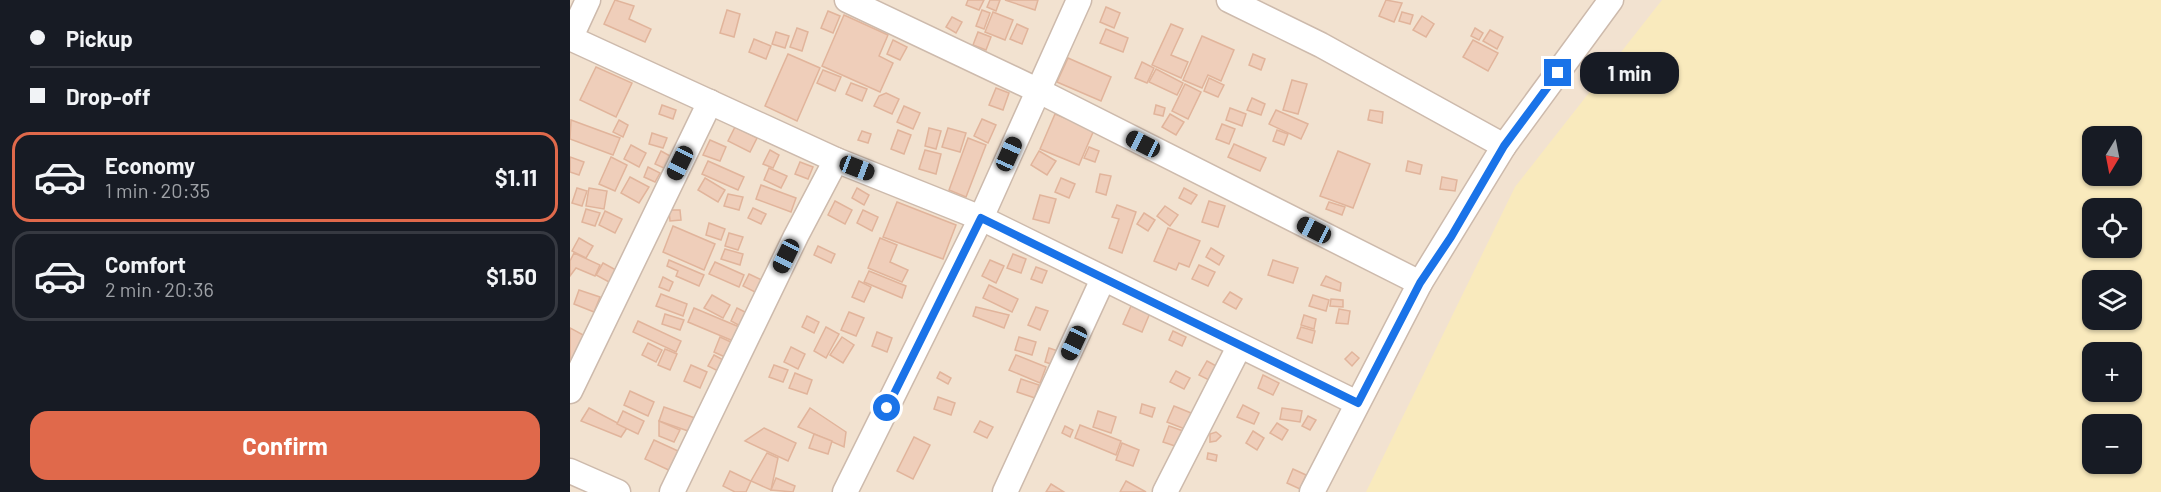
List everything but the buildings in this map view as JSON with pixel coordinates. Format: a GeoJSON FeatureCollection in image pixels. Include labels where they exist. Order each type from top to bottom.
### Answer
{"type":"FeatureCollection","features":[{"type":"Feature","properties":{"kind":"street"},"geometry":{"type":"LineString","coordinates":[[588,0],[570,38],[836,160],[981,218],[1239,347],[1358,403]]}},
{"type":"Feature","properties":{"kind":"street"},"geometry":{"type":"LineString","coordinates":[[848,0],[1037,90],[1420,283]]}},
{"type":"Feature","properties":{"kind":"street"},"geometry":{"type":"LineString","coordinates":[[845,492],[981,218],[1079,0]]}},
{"type":"Feature","properties":{"kind":"street"},"geometry":{"type":"LineString","coordinates":[[1229,0],[1321,45],[1504,146]]}},
{"type":"Feature","properties":{"kind":"street"},"geometry":{"type":"LineString","coordinates":[[1312,492],[1420,283],[1451,237],[1504,146],[1611,0]]}},
{"type":"Feature","properties":{"kind":"street"},"geometry":{"type":"LineString","coordinates":[[570,391],[710,102]]}},
{"type":"Feature","properties":{"kind":"street"},"geometry":{"type":"LineString","coordinates":[[672,492],[796,236],[836,160]]}},
{"type":"Feature","properties":{"kind":"street"},"geometry":{"type":"LineString","coordinates":[[1005,492],[1103,279]]}},
{"type":"Feature","properties":{"kind":"street"},"geometry":{"type":"LineString","coordinates":[[1165,492],[1239,347]]}},
{"type":"Feature","properties":{"kind":"street"},"geometry":{"type":"LineString","coordinates":[[570,471],[618,492]]}},
{"type":"Feature","properties":{"kind":"shaded area"},"geometry":{"type":"Polygon","coordinates":[[[570,0],[2161,0],[2161,492],[570,492],[570,0]]]}},
{"type":"Feature","properties":{"kind":"sand"},"geometry":{"type":"Polygon","coordinates":[[[1662,0],[2161,0],[2161,492],[1366,492],[1515,187],[1662,0]]]}},
{"type":"Feature","properties":{"kind":"route"},"geometry":{"type":"LineString","coordinates":[[887,408],[981,218],[1239,347],[1358,403],[1420,283],[1451,237],[1504,146],[1558,73]]}}]}
